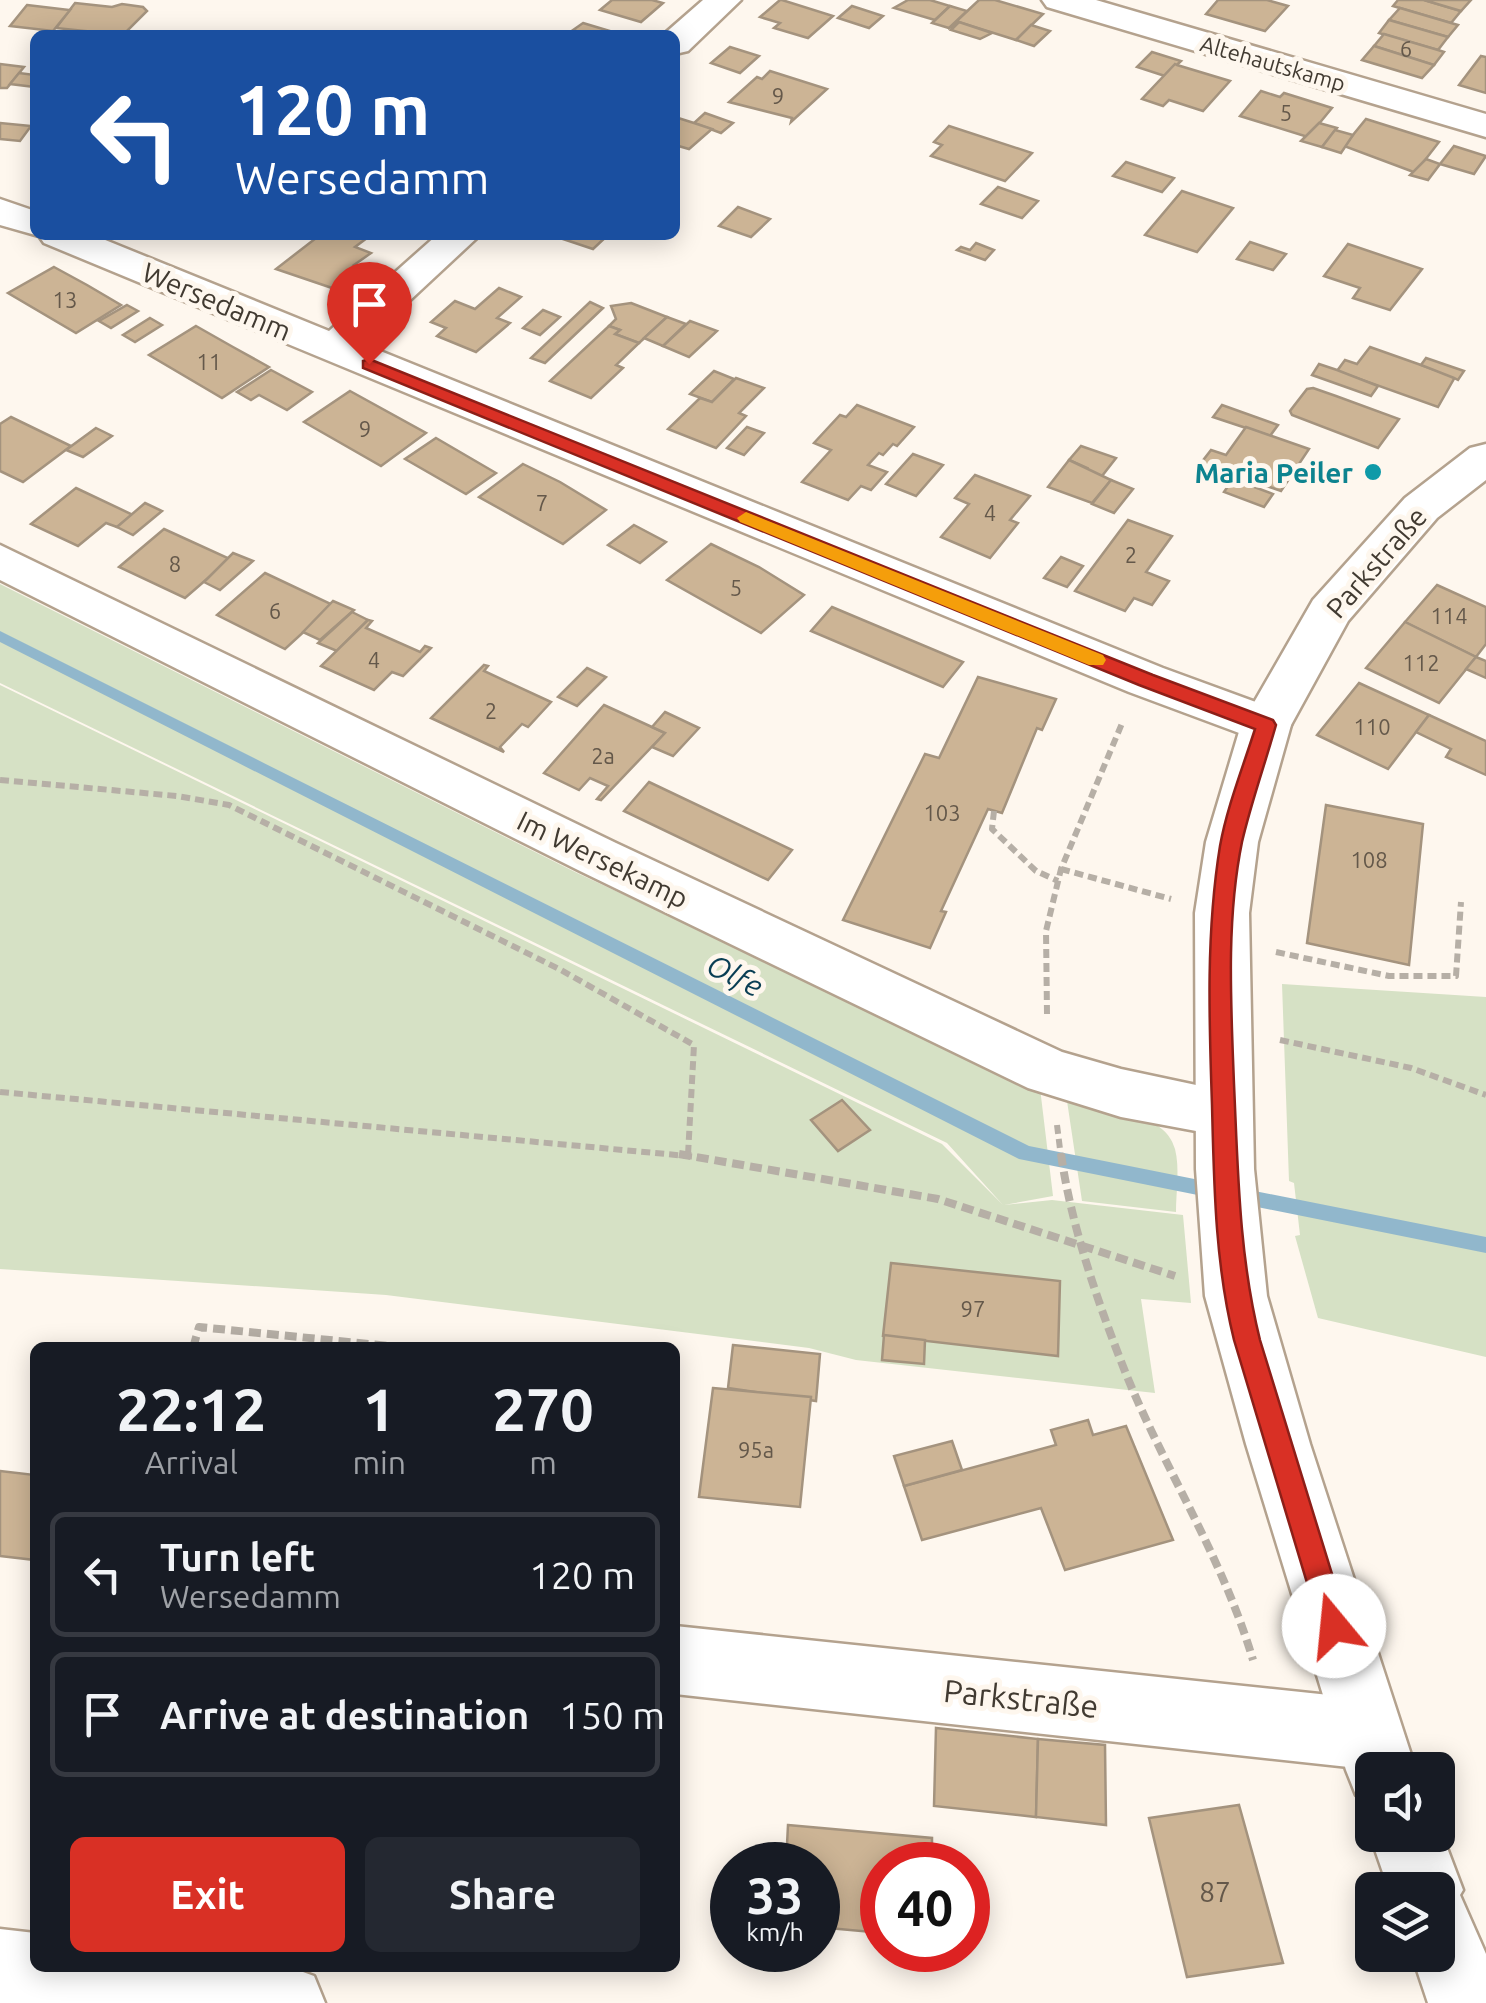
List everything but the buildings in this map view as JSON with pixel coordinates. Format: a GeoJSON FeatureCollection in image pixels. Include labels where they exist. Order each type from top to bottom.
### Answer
{"type":"FeatureCollection","features":[{"type":"Feature","properties":{"kind":"street"},"geometry":{"type":"LineString","coordinates":[[680,39],[724,0]]}},
{"type":"Feature","properties":{"kind":"street","name":"Altehautskamp"},"geometry":{"type":"LineString","coordinates":[[1059,0],[1486,126]]}},
{"type":"Feature","properties":{"kind":"street","name":"Wersedamm"},"geometry":{"type":"LineString","coordinates":[[56,240],[1266,725]]}},
{"type":"Feature","properties":{"kind":"street"},"geometry":{"type":"LineString","coordinates":[[332,350],[454,240]]}},
{"type":"Feature","properties":{"kind":"street","name":"Parkstraße"},"geometry":{"type":"LineString","coordinates":[[680,1661],[1374,1752],[1236,1296],[1226,1195],[1222,927],[1232,842],[1266,725],[1330,612],[1420,508],[1486,458]]}},
{"type":"Feature","properties":{"kind":"street","name":"Im Wersekamp"},"geometry":{"type":"LineString","coordinates":[[0,561],[598,857],[1048,1070],[1121,1093],[1224,1112]]}},
{"type":"Feature","properties":{"kind":"street"},"geometry":{"type":"LineString","coordinates":[[0,1966],[30,1970]]}},
{"type":"Feature","properties":{"kind":"street"},"geometry":{"type":"LineString","coordinates":[[47,1972],[288,2003]]}},
{"type":"Feature","properties":{"kind":"street"},"geometry":{"type":"LineString","coordinates":[[1455,1972],[1466,2003]]}},
{"type":"Feature","properties":{"kind":"path"},"geometry":{"type":"LineString","coordinates":[[1146,680],[1119,728],[1061,869],[1046,930],[1048,1070],[1067,1199],[1126,1374],[1235,1599]]}},
{"type":"Feature","properties":{"kind":"path"},"geometry":{"type":"LineString","coordinates":[[0,780],[177,796],[229,806],[561,970],[694,1045],[688,1155]]}},
{"type":"Feature","properties":{"kind":"path"},"geometry":{"type":"LineString","coordinates":[[994,811],[992,829],[1036,871],[1058,882]]}},
{"type":"Feature","properties":{"kind":"path"},"geometry":{"type":"LineString","coordinates":[[1061,869],[1222,927],[1437,980],[1456,976],[1460,902]]}},
{"type":"Feature","properties":{"kind":"path"},"geometry":{"type":"LineString","coordinates":[[1221,1028],[1404,1066],[1486,1094]]}},
{"type":"Feature","properties":{"kind":"path"},"geometry":{"type":"LineString","coordinates":[[0,1092],[688,1155],[938,1199],[1236,1296]]}},
{"type":"Feature","properties":{"kind":"path"},"geometry":{"type":"LineString","coordinates":[[195,1342],[199,1328],[346,1342]]}},
{"type":"Feature","properties":{"kind":"green space"},"geometry":{"type":"Polygon","coordinates":[[[0,584],[577,873],[1040,1088],[1053,1196],[1004,1205],[1052,1200],[1183,1215],[1191,1303],[1141,1299],[1155,1393],[856,1360],[809,1348],[386,1295],[0,1269],[0,685],[942,1144],[1003,1205],[947,1143],[0,683],[0,584]]]}},
{"type":"Feature","properties":{"kind":"green space"},"geometry":{"type":"Polygon","coordinates":[[[1282,984],[1486,997],[1486,1357],[1318,1318],[1295,1236],[1300,1235],[1294,1183],[1289,1181],[1282,984]]]}},
{"type":"Feature","properties":{"kind":"green space"},"geometry":{"type":"Polygon","coordinates":[[[1067,1101],[1130,1113],[1159,1126],[1169,1136],[1177,1164],[1176,1212],[1082,1201],[1067,1101]]]}},
{"type":"Feature","properties":{"kind":"waterway","name":"Olfe"},"geometry":{"type":"LineString","coordinates":[[0,636],[1026,1153],[1486,1245]]}},
{"type":"Feature","properties":{"kind":"slow traffic"},"geometry":{"type":"LineString","coordinates":[[746,518],[1096,660]]}},
{"type":"Feature","properties":{"kind":"place","name":"Maria Peiler"},"geometry":{"type":"Point","coordinates":[1373,472]}},
{"type":"Feature","properties":{"kind":"route"},"geometry":{"type":"LineString","coordinates":[[369,364],[1146,680],[1266,725],[1232,842],[1222,912],[1227,1221],[1236,1296],[1247,1340],[1334,1626]]}}]}
